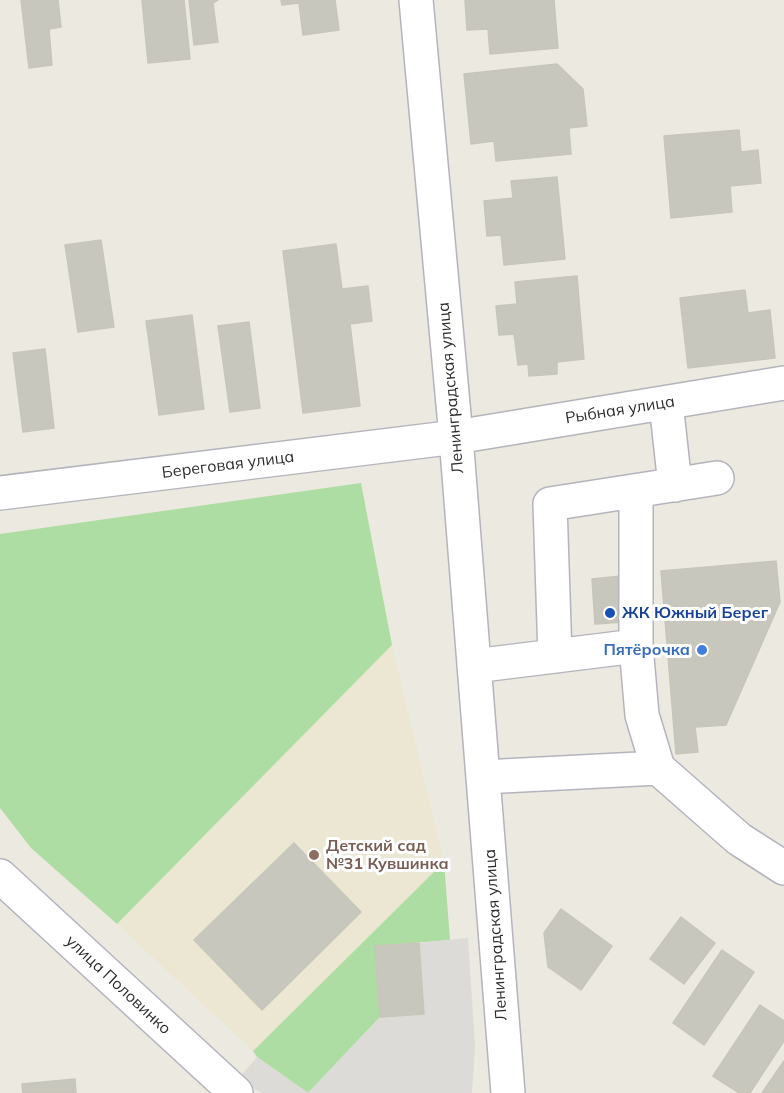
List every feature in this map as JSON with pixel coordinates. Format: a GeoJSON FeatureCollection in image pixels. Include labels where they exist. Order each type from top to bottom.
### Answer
{"type":"FeatureCollection","features":[{"type":"Feature","properties":{"kind":"street","name":"Ленинградская улица"},"geometry":{"type":"LineString","coordinates":[[416,0],[456,437],[508,1093]]}},
{"type":"Feature","properties":{"kind":"street","name":"Рыбная улица"},"geometry":{"type":"LineString","coordinates":[[456,437],[784,382]]}},
{"type":"Feature","properties":{"kind":"street"},"geometry":{"type":"LineString","coordinates":[[666,403],[675,485]]}},
{"type":"Feature","properties":{"kind":"street","name":"Береговая улица"},"geometry":{"type":"LineString","coordinates":[[0,493],[456,437]]}},
{"type":"Feature","properties":{"kind":"street"},"geometry":{"type":"LineString","coordinates":[[555,656],[550,504],[717,478]]}},
{"type":"Feature","properties":{"kind":"street"},"geometry":{"type":"LineString","coordinates":[[636,491],[636,646],[642,715],[658,768],[739,839],[784,868]]}},
{"type":"Feature","properties":{"kind":"street"},"geometry":{"type":"LineString","coordinates":[[474,666],[636,646]]}},
{"type":"Feature","properties":{"kind":"street"},"geometry":{"type":"LineString","coordinates":[[483,777],[658,768]]}},
{"type":"Feature","properties":{"kind":"street","name":"улица Половинко"},"geometry":{"type":"LineString","coordinates":[[0,876],[236,1093]]}},
{"type":"Feature","properties":{"kind":"street"},"geometry":{"type":"LineString","coordinates":[[489,1093],[495,1077],[500,1000]]}},
{"type":"Feature","properties":{"kind":"shaded area","name":"Детский сад №31 Кувшинка"},"geometry":{"type":"Polygon","coordinates":[[[392,645],[444,862],[253,1051],[117,924],[392,645]]]}},
{"type":"Feature","properties":{"kind":"shaded area"},"geometry":{"type":"Polygon","coordinates":[[[468,938],[475,1045],[472,1093],[308,1093],[380,1017],[424,1014],[419,943],[468,938]]]}},
{"type":"Feature","properties":{"kind":"shaded area"},"geometry":{"type":"Polygon","coordinates":[[[257,1057],[308,1093],[262,1093],[238,1079],[257,1057]]]}},
{"type":"Feature","properties":{"kind":"green space"},"geometry":{"type":"Polygon","coordinates":[[[361,483],[392,645],[117,924],[31,848],[0,808],[0,534],[361,483]]]}},
{"type":"Feature","properties":{"kind":"green space"},"geometry":{"type":"Polygon","coordinates":[[[444,862],[450,940],[375,946],[380,1017],[308,1093],[257,1057],[253,1051],[444,862]]]}},
{"type":"Feature","properties":{"kind":"building"},"geometry":{"type":"Polygon","coordinates":[[[21,0],[58,0],[61,27],[49,29],[52,65],[29,68],[21,0]]]}},
{"type":"Feature","properties":{"kind":"building"},"geometry":{"type":"Polygon","coordinates":[[[142,0],[184,0],[190,59],[148,63],[142,0]]]}},
{"type":"Feature","properties":{"kind":"building"},"geometry":{"type":"Polygon","coordinates":[[[189,0],[218,0],[213,3],[218,42],[194,45],[189,0]]]}},
{"type":"Feature","properties":{"kind":"building"},"geometry":{"type":"Polygon","coordinates":[[[281,0],[335,0],[339,30],[303,35],[299,3],[282,5],[281,0]]]}},
{"type":"Feature","properties":{"kind":"building"},"geometry":{"type":"Polygon","coordinates":[[[465,0],[554,0],[558,48],[490,54],[488,29],[467,30],[465,0]]]}},
{"type":"Feature","properties":{"kind":"building"},"geometry":{"type":"Polygon","coordinates":[[[557,64],[583,89],[587,126],[569,128],[571,154],[496,161],[494,141],[471,144],[464,74],[557,64]]]}},
{"type":"Feature","properties":{"kind":"building"},"geometry":{"type":"Polygon","coordinates":[[[739,130],[741,152],[758,150],[761,183],[730,186],[732,212],[671,218],[664,136],[739,130]]]}},
{"type":"Feature","properties":{"kind":"building"},"geometry":{"type":"Polygon","coordinates":[[[557,177],[565,259],[504,265],[501,235],[487,236],[484,201],[513,198],[511,181],[557,177]]]}},
{"type":"Feature","properties":{"kind":"building"},"geometry":{"type":"Polygon","coordinates":[[[101,240],[114,327],[78,332],[65,245],[101,240]]]}},
{"type":"Feature","properties":{"kind":"building"},"geometry":{"type":"Polygon","coordinates":[[[336,244],[342,289],[368,286],[372,321],[350,324],[360,406],[303,413],[283,251],[336,244]]]}},
{"type":"Feature","properties":{"kind":"building"},"geometry":{"type":"Polygon","coordinates":[[[577,276],[584,359],[557,362],[557,374],[529,376],[528,364],[518,365],[514,334],[499,335],[496,306],[517,304],[515,282],[577,276]]]}},
{"type":"Feature","properties":{"kind":"building"},"geometry":{"type":"Polygon","coordinates":[[[745,290],[748,313],[770,310],[775,358],[688,368],[680,298],[745,290]]]}},
{"type":"Feature","properties":{"kind":"building"},"geometry":{"type":"Polygon","coordinates":[[[192,315],[204,409],[159,415],[146,321],[192,315]]]}},
{"type":"Feature","properties":{"kind":"building"},"geometry":{"type":"Polygon","coordinates":[[[249,322],[260,408],[230,412],[218,326],[249,322]]]}},
{"type":"Feature","properties":{"kind":"building"},"geometry":{"type":"Polygon","coordinates":[[[45,349],[54,428],[23,432],[13,353],[45,349]]]}},
{"type":"Feature","properties":{"kind":"building"},"geometry":{"type":"Polygon","coordinates":[[[776,561],[780,602],[726,725],[695,727],[698,752],[676,754],[661,571],[776,561]]]}},
{"type":"Feature","properties":{"kind":"building"},"geometry":{"type":"Polygon","coordinates":[[[621,576],[624,622],[595,624],[592,579],[621,576]]]}},
{"type":"Feature","properties":{"kind":"building"},"geometry":{"type":"Polygon","coordinates":[[[294,843],[361,912],[262,1010],[194,940],[294,843]]]}},
{"type":"Feature","properties":{"kind":"building"},"geometry":{"type":"Polygon","coordinates":[[[561,909],[612,946],[581,990],[548,967],[544,933],[561,909]]]}},
{"type":"Feature","properties":{"kind":"building"},"geometry":{"type":"Polygon","coordinates":[[[681,917],[715,943],[684,984],[650,959],[681,917]]]}},
{"type":"Feature","properties":{"kind":"building"},"geometry":{"type":"Polygon","coordinates":[[[419,943],[424,1014],[380,1017],[375,946],[419,943]]]}},
{"type":"Feature","properties":{"kind":"building"},"geometry":{"type":"Polygon","coordinates":[[[722,950],[754,972],[704,1045],[673,1023],[722,950]]]}},
{"type":"Feature","properties":{"kind":"building"},"geometry":{"type":"Polygon","coordinates":[[[760,1005],[784,1021],[784,1041],[750,1093],[739,1093],[713,1076],[760,1005]]]}},
{"type":"Feature","properties":{"kind":"building"},"geometry":{"type":"Polygon","coordinates":[[[784,1061],[784,1093],[762,1093],[784,1061]]]}},
{"type":"Feature","properties":{"kind":"building"},"geometry":{"type":"Polygon","coordinates":[[[75,1079],[76,1093],[23,1093],[22,1084],[75,1079]]]}},
{"type":"Feature","properties":{"kind":"place","name":"ЖК Южный Берег"},"geometry":{"type":"Point","coordinates":[610,613]}},
{"type":"Feature","properties":{"kind":"place","name":"Пятёрочка"},"geometry":{"type":"Point","coordinates":[702,650]}},
{"type":"Feature","properties":{"kind":"place","name":"Детский сад №31 Кувшинка"},"geometry":{"type":"Point","coordinates":[314,855]}}]}
